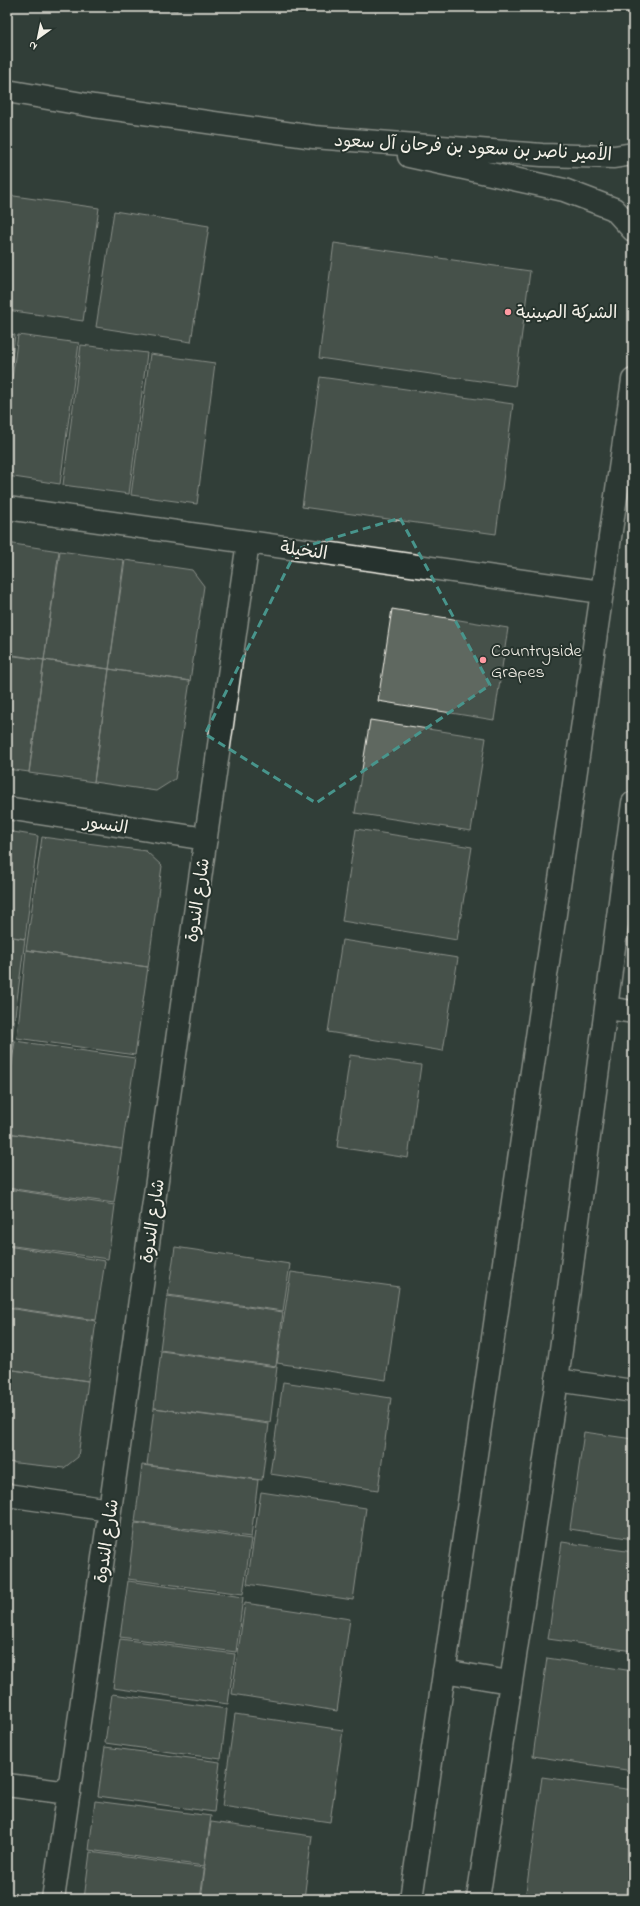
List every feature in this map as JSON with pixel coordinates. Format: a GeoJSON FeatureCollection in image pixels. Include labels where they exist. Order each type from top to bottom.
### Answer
{"type":"FeatureCollection","features":[{"type":"Feature","properties":{"kind":"street","name":"الأمير ناصر بن سعود بن فرحان آل سعود"},"geometry":{"type":"LineString","coordinates":[[7,91],[94,106],[314,137],[481,171],[564,190],[614,209],[633,230]]}},
{"type":"Feature","properties":{"kind":"street","name":"الأمير ناصر بن سعود بن فرحان آل سعود"},"geometry":{"type":"LineString","coordinates":[[7,99],[94,106]]}},
{"type":"Feature","properties":{"kind":"street","name":"الأمير ناصر بن سعود بن فرحان آل سعود"},"geometry":{"type":"LineString","coordinates":[[314,137],[542,155],[614,156],[633,154]]}},
{"type":"Feature","properties":{"kind":"street"},"geometry":{"type":"LineString","coordinates":[[411,1899],[633,380]]}},
{"type":"Feature","properties":{"kind":"street","name":"النخيلة"},"geometry":{"type":"LineString","coordinates":[[7,508],[602,592]]}},
{"type":"Feature","properties":{"kind":"street","name":"شارع الندوة"},"geometry":{"type":"LineString","coordinates":[[53,1899],[248,542]]}},
{"type":"Feature","properties":{"kind":"street"},"geometry":{"type":"LineString","coordinates":[[478,1899],[557,1380],[633,803]]}},
{"type":"Feature","properties":{"kind":"street","name":"النسور"},"geometry":{"type":"LineString","coordinates":[[7,808],[206,839]]}},
{"type":"Feature","properties":{"kind":"street"},"geometry":{"type":"LineString","coordinates":[[607,1008],[633,1012]]}},
{"type":"Feature","properties":{"kind":"street"},"geometry":{"type":"LineString","coordinates":[[557,1380],[633,1391]]}},
{"type":"Feature","properties":{"kind":"street"},"geometry":{"type":"LineString","coordinates":[[7,1495],[110,1510]]}},
{"type":"Feature","properties":{"kind":"street"},"geometry":{"type":"LineString","coordinates":[[444,1672],[510,1682]]}},
{"type":"Feature","properties":{"kind":"street"},"geometry":{"type":"LineString","coordinates":[[7,1784],[69,1793]]}},
{"type":"Feature","properties":{"kind":"highlighted area"},"geometry":{"type":"Polygon","coordinates":[[[400,518],[490,685],[316,803],[205,734],[297,549],[400,518]]]}},
{"type":"Feature","properties":{"kind":"building"},"geometry":{"type":"Polygon","coordinates":[[[149,7],[177,7],[177,11],[149,7]]]}},
{"type":"Feature","properties":{"kind":"building"},"geometry":{"type":"Polygon","coordinates":[[[7,195],[99,208],[83,321],[7,310],[7,195]]]}},
{"type":"Feature","properties":{"kind":"building"},"geometry":{"type":"Polygon","coordinates":[[[114,211],[209,226],[191,342],[96,327],[114,211]]]}},
{"type":"Feature","properties":{"kind":"building"},"geometry":{"type":"Polygon","coordinates":[[[334,243],[530,271],[515,386],[319,358],[334,243]]]}},
{"type":"Feature","properties":{"kind":"building"},"geometry":{"type":"Polygon","coordinates":[[[7,333],[15,335],[7,399],[7,333]]]}},
{"type":"Feature","properties":{"kind":"building"},"geometry":{"type":"Polygon","coordinates":[[[18,335],[79,343],[60,484],[7,476],[7,415],[18,335]]]}},
{"type":"Feature","properties":{"kind":"building"},"geometry":{"type":"Polygon","coordinates":[[[81,345],[147,353],[129,494],[63,485],[81,345]]]}},
{"type":"Feature","properties":{"kind":"building"},"geometry":{"type":"Polygon","coordinates":[[[150,354],[215,363],[197,504],[131,495],[150,354]]]}},
{"type":"Feature","properties":{"kind":"building"},"geometry":{"type":"Polygon","coordinates":[[[320,377],[513,404],[496,534],[302,507],[320,377]]]}},
{"type":"Feature","properties":{"kind":"building"},"geometry":{"type":"Polygon","coordinates":[[[7,543],[59,551],[44,660],[7,654],[7,543]]]}},
{"type":"Feature","properties":{"kind":"building"},"geometry":{"type":"Polygon","coordinates":[[[60,551],[124,560],[109,669],[44,660],[60,551]]]}},
{"type":"Feature","properties":{"kind":"building"},"geometry":{"type":"Polygon","coordinates":[[[125,560],[192,570],[204,586],[190,681],[109,669],[125,560]]]}},
{"type":"Feature","properties":{"kind":"building"},"geometry":{"type":"Polygon","coordinates":[[[392,609],[508,628],[494,720],[378,701],[392,609]]]}},
{"type":"Feature","properties":{"kind":"building"},"geometry":{"type":"Polygon","coordinates":[[[7,655],[44,660],[29,772],[7,769],[7,655]]]}},
{"type":"Feature","properties":{"kind":"building"},"geometry":{"type":"Polygon","coordinates":[[[44,660],[109,669],[94,782],[29,773],[44,660]]]}},
{"type":"Feature","properties":{"kind":"building"},"geometry":{"type":"Polygon","coordinates":[[[109,669],[190,681],[175,779],[156,791],[94,782],[109,669]]]}},
{"type":"Feature","properties":{"kind":"building"},"geometry":{"type":"Polygon","coordinates":[[[370,720],[486,738],[471,831],[355,813],[370,720]]]}},
{"type":"Feature","properties":{"kind":"building"},"geometry":{"type":"Polygon","coordinates":[[[356,829],[472,847],[457,940],[342,921],[356,829]]]}},
{"type":"Feature","properties":{"kind":"building"},"geometry":{"type":"Polygon","coordinates":[[[7,831],[38,836],[25,939],[7,936],[7,831]]]}},
{"type":"Feature","properties":{"kind":"building"},"geometry":{"type":"Polygon","coordinates":[[[42,837],[146,851],[162,866],[148,967],[26,950],[42,837]]]}},
{"type":"Feature","properties":{"kind":"building"},"geometry":{"type":"Polygon","coordinates":[[[7,936],[25,939],[12,1038],[7,1037],[7,936]]]}},
{"type":"Feature","properties":{"kind":"building"},"geometry":{"type":"Polygon","coordinates":[[[342,940],[458,958],[443,1051],[328,1032],[342,940]]]}},
{"type":"Feature","properties":{"kind":"building"},"geometry":{"type":"Polygon","coordinates":[[[26,950],[148,967],[135,1055],[17,1038],[26,950]]]}},
{"type":"Feature","properties":{"kind":"building"},"geometry":{"type":"Polygon","coordinates":[[[7,1039],[14,1040],[7,1093],[7,1039]]]}},
{"type":"Feature","properties":{"kind":"building"},"geometry":{"type":"Polygon","coordinates":[[[15,1041],[135,1058],[122,1149],[7,1133],[7,1101],[15,1041]]]}},
{"type":"Feature","properties":{"kind":"building"},"geometry":{"type":"Polygon","coordinates":[[[350,1055],[421,1065],[408,1158],[337,1147],[350,1055]]]}},
{"type":"Feature","properties":{"kind":"building"},"geometry":{"type":"Polygon","coordinates":[[[7,1133],[122,1149],[114,1203],[7,1188],[7,1133]]]}},
{"type":"Feature","properties":{"kind":"building"},"geometry":{"type":"Polygon","coordinates":[[[7,1189],[115,1205],[108,1259],[7,1245],[7,1189]]]}},
{"type":"Feature","properties":{"kind":"building"},"geometry":{"type":"Polygon","coordinates":[[[7,1246],[105,1261],[96,1320],[7,1307],[7,1246]]]}},
{"type":"Feature","properties":{"kind":"building"},"geometry":{"type":"Polygon","coordinates":[[[175,1247],[290,1264],[283,1311],[168,1295],[175,1247]]]}},
{"type":"Feature","properties":{"kind":"building"},"geometry":{"type":"Polygon","coordinates":[[[291,1272],[399,1287],[386,1380],[277,1363],[291,1272]]]}},
{"type":"Feature","properties":{"kind":"building"},"geometry":{"type":"Polygon","coordinates":[[[167,1296],[283,1312],[276,1366],[160,1350],[167,1296]]]}},
{"type":"Feature","properties":{"kind":"building"},"geometry":{"type":"Polygon","coordinates":[[[7,1308],[96,1321],[88,1381],[7,1369],[7,1308]]]}},
{"type":"Feature","properties":{"kind":"building"},"geometry":{"type":"Polygon","coordinates":[[[161,1351],[277,1367],[270,1423],[154,1408],[161,1351]]]}},
{"type":"Feature","properties":{"kind":"building"},"geometry":{"type":"Polygon","coordinates":[[[7,1369],[88,1381],[78,1457],[64,1468],[7,1462],[7,1369]]]}},
{"type":"Feature","properties":{"kind":"building"},"geometry":{"type":"Polygon","coordinates":[[[283,1382],[391,1398],[378,1490],[270,1474],[283,1382]]]}},
{"type":"Feature","properties":{"kind":"building"},"geometry":{"type":"Polygon","coordinates":[[[154,1408],[269,1424],[262,1480],[147,1465],[154,1408]]]}},
{"type":"Feature","properties":{"kind":"building"},"geometry":{"type":"Polygon","coordinates":[[[584,1432],[633,1439],[633,1539],[570,1529],[584,1432]]]}},
{"type":"Feature","properties":{"kind":"building"},"geometry":{"type":"Polygon","coordinates":[[[142,1465],[258,1480],[251,1537],[135,1522],[142,1465]]]}},
{"type":"Feature","properties":{"kind":"building"},"geometry":{"type":"Polygon","coordinates":[[[261,1492],[366,1508],[353,1600],[247,1584],[261,1492]]]}},
{"type":"Feature","properties":{"kind":"building"},"geometry":{"type":"Polygon","coordinates":[[[135,1523],[251,1539],[243,1594],[128,1579],[135,1523]]]}},
{"type":"Feature","properties":{"kind":"building"},"geometry":{"type":"Polygon","coordinates":[[[562,1542],[633,1552],[633,1651],[548,1639],[562,1542]]]}},
{"type":"Feature","properties":{"kind":"building"},"geometry":{"type":"Polygon","coordinates":[[[128,1581],[243,1597],[236,1652],[120,1637],[128,1581]]]}},
{"type":"Feature","properties":{"kind":"building"},"geometry":{"type":"Polygon","coordinates":[[[245,1603],[350,1619],[337,1711],[232,1694],[245,1603]]]}},
{"type":"Feature","properties":{"kind":"building"},"geometry":{"type":"Polygon","coordinates":[[[120,1639],[235,1654],[228,1704],[113,1688],[120,1639]]]}},
{"type":"Feature","properties":{"kind":"building"},"geometry":{"type":"Polygon","coordinates":[[[547,1658],[633,1671],[633,1771],[533,1756],[547,1658]]]}},
{"type":"Feature","properties":{"kind":"building"},"geometry":{"type":"Polygon","coordinates":[[[112,1694],[227,1709],[221,1759],[105,1743],[112,1694]]]}},
{"type":"Feature","properties":{"kind":"building"},"geometry":{"type":"Polygon","coordinates":[[[235,1714],[343,1730],[330,1822],[222,1806],[235,1714]]]}},
{"type":"Feature","properties":{"kind":"building"},"geometry":{"type":"Polygon","coordinates":[[[105,1747],[220,1762],[214,1812],[98,1796],[105,1747]]]}},
{"type":"Feature","properties":{"kind":"building"},"geometry":{"type":"Polygon","coordinates":[[[542,1777],[633,1790],[633,1849],[626,1899],[525,1899],[542,1777]]]}},
{"type":"Feature","properties":{"kind":"building"},"geometry":{"type":"Polygon","coordinates":[[[95,1801],[211,1816],[204,1866],[89,1850],[95,1801]]]}},
{"type":"Feature","properties":{"kind":"building"},"geometry":{"type":"Polygon","coordinates":[[[211,1822],[312,1836],[304,1899],[200,1899],[211,1822]]]}},
{"type":"Feature","properties":{"kind":"building"},"geometry":{"type":"Polygon","coordinates":[[[90,1852],[205,1868],[201,1899],[84,1899],[90,1852]]]}},
{"type":"Feature","properties":{"kind":"place","name":"الشركة الصينية"},"geometry":{"type":"Point","coordinates":[508,312]}},
{"type":"Feature","properties":{"kind":"place","name":"Countryside Grapes"},"geometry":{"type":"Point","coordinates":[483,660]}}]}
